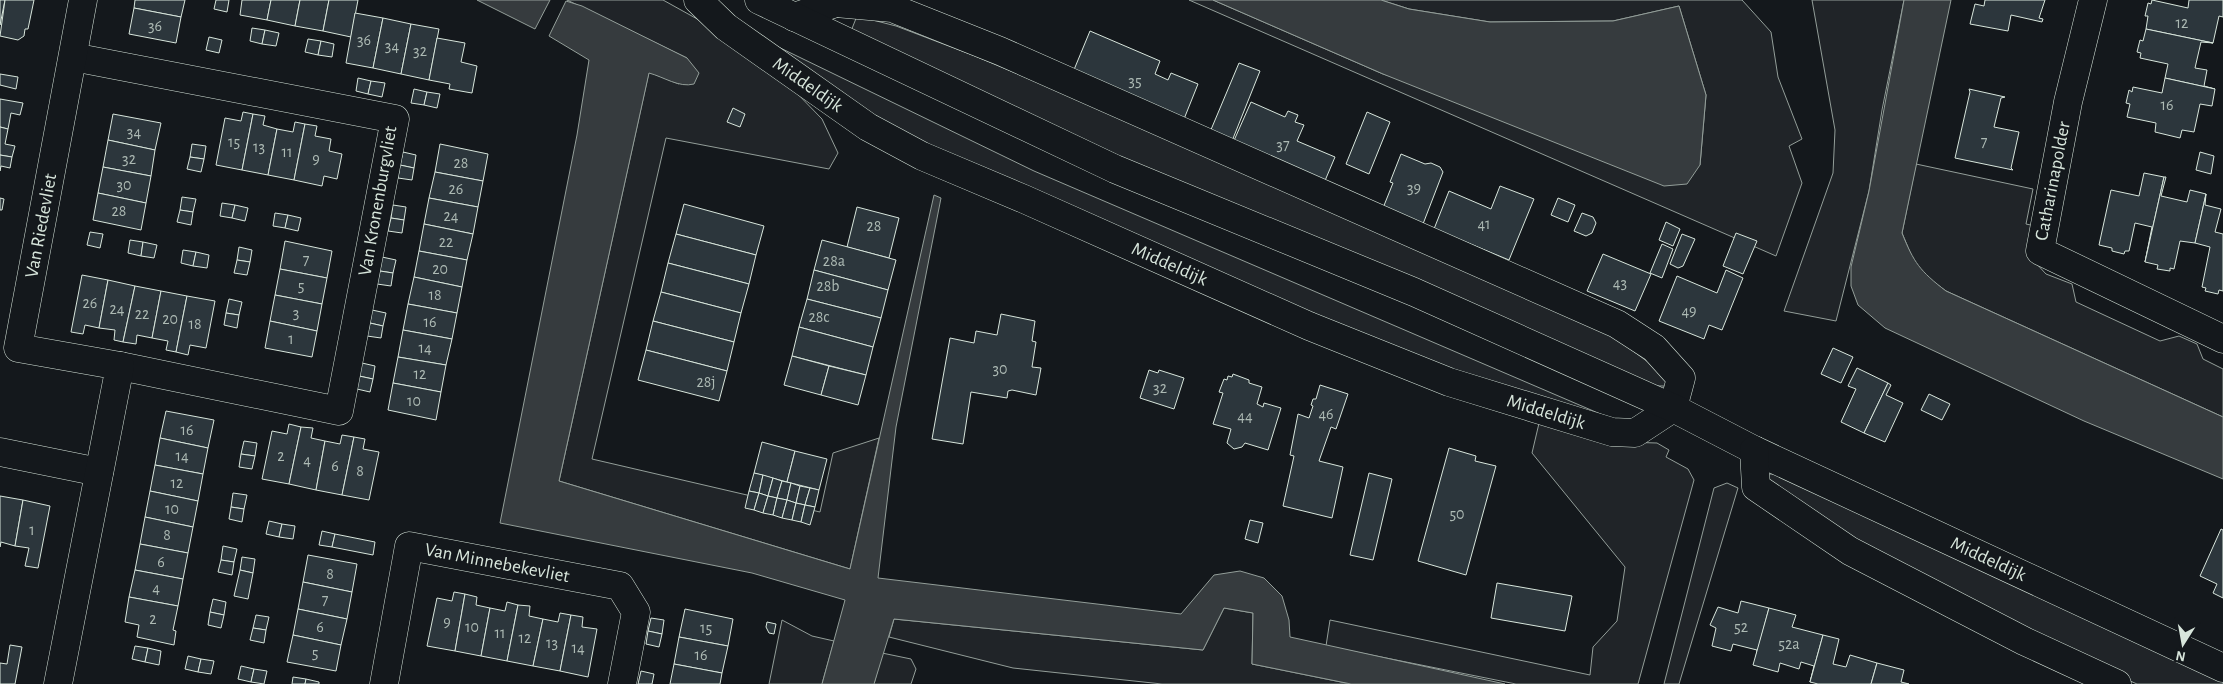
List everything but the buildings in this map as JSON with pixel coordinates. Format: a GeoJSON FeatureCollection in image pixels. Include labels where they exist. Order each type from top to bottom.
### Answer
{"type":"FeatureCollection","features":[{"type":"Feature","properties":{"kind":"street","name":"Van Riedevliet"},"geometry":{"type":"LineString","coordinates":[[83,0],[18,348],[120,366],[206,384]]}},
{"type":"Feature","properties":{"kind":"street","name":"Middeldijk"},"geometry":{"type":"LineString","coordinates":[[698,0],[726,27],[860,122],[922,156],[1033,203],[1309,326],[1449,382],[1612,432],[1635,432],[1673,408]]}},
{"type":"Feature","properties":{"kind":"street","name":"Middeldijk"},"geometry":{"type":"LineString","coordinates":[[759,0],[1115,169],[1414,292],[1673,408],[1754,450],[2223,668]]}},
{"type":"Feature","properties":{"kind":"street","name":"Catharinapolder"},"geometry":{"type":"LineString","coordinates":[[2093,0],[2068,102],[2040,251],[2223,339]]}},
{"type":"Feature","properties":{"kind":"street"},"geometry":{"type":"LineString","coordinates":[[794,17],[836,3],[892,8],[1000,51],[1617,324],[1654,348],[1681,378],[1673,408]]}},
{"type":"Feature","properties":{"kind":"street","name":"Van Kronenburgvliet"},"geometry":{"type":"LineString","coordinates":[[73,57],[395,119],[339,410],[206,384]]}},
{"type":"Feature","properties":{"kind":"street"},"geometry":{"type":"LineString","coordinates":[[58,684],[120,366]]}},
{"type":"Feature","properties":{"kind":"street"},"geometry":{"type":"LineString","coordinates":[[1754,450],[1756,487],[1850,551],[2024,642],[2117,684]]}},
{"type":"Feature","properties":{"kind":"street"},"geometry":{"type":"LineString","coordinates":[[0,452],[99,472]]}},
{"type":"Feature","properties":{"kind":"street","name":"Van Minnebekevliet"},"geometry":{"type":"LineString","coordinates":[[384,684],[409,546],[620,586],[636,612],[622,684]]}},
{"type":"Feature","properties":{"kind":"shaded area"},"geometry":{"type":"Polygon","coordinates":[[[477,0],[550,0],[535,29],[477,0]]]}},
{"type":"Feature","properties":{"kind":"shaded area"},"geometry":{"type":"Polygon","coordinates":[[[567,0],[663,0],[699,20],[788,84],[822,119],[838,153],[829,169],[666,138],[592,459],[820,512],[833,453],[879,438],[850,569],[559,481],[649,72],[679,84],[687,58],[567,0]]]}},
{"type":"Feature","properties":{"kind":"shaded area"},"geometry":{"type":"Polygon","coordinates":[[[1189,0],[1213,0],[1383,74],[1700,165],[1706,95],[1679,6],[1613,21],[1490,22],[1409,9],[1381,0],[1742,0],[1771,32],[1778,77],[1802,139],[1789,146],[1802,183],[1776,256],[1189,0]]]}},
{"type":"Feature","properties":{"kind":"shaded area"},"geometry":{"type":"Polygon","coordinates":[[[1213,0],[1381,0],[1409,9],[1490,22],[1613,21],[1679,6],[1706,95],[1700,165],[1687,184],[1664,186],[1383,74],[1213,0]]]}},
{"type":"Feature","properties":{"kind":"shaded area"},"geometry":{"type":"Polygon","coordinates":[[[1812,0],[1904,0],[1882,110],[1869,191],[1836,321],[1784,311],[1833,173],[1835,130],[1812,0]]]}},
{"type":"Feature","properties":{"kind":"shaded area"},"geometry":{"type":"Polygon","coordinates":[[[1904,0],[1951,0],[1902,233],[1914,259],[1930,278],[1946,291],[2223,417],[2223,479],[2084,421],[1885,328],[1858,305],[1851,286],[1851,267],[1869,191],[1904,0]]]}},
{"type":"Feature","properties":{"kind":"shaded area"},"geometry":{"type":"Polygon","coordinates":[[[566,1],[582,6],[687,58],[699,73],[694,84],[683,85],[649,73],[559,481],[850,569],[934,195],[941,198],[896,427],[878,578],[1181,614],[1214,575],[1240,571],[1264,578],[1282,596],[1289,620],[1290,637],[1505,684],[1351,684],[1252,664],[1253,613],[1224,608],[1203,650],[894,619],[874,684],[822,684],[845,600],[752,573],[500,523],[577,135],[589,60],[549,36],[566,1]]]}},
{"type":"Feature","properties":{"kind":"shaded area"},"geometry":{"type":"Polygon","coordinates":[[[857,16],[896,26],[975,56],[1560,303],[1606,331],[1671,379],[1666,386],[1657,386],[1141,166],[851,31],[857,16]]]}},
{"type":"Feature","properties":{"kind":"shaded area"},"geometry":{"type":"Polygon","coordinates":[[[735,26],[1034,171],[1626,425],[1459,372],[1321,317],[883,126],[735,26]]]}},
{"type":"Feature","properties":{"kind":"shaded area"},"geometry":{"type":"Polygon","coordinates":[[[1916,164],[2033,189],[2026,224],[2035,226],[2034,261],[2046,274],[2072,284],[2076,302],[2160,341],[2179,336],[2197,344],[2203,359],[2223,369],[2223,417],[1946,291],[1923,274],[1912,257],[1902,233],[1916,164]]]}},
{"type":"Feature","properties":{"kind":"shaded area"},"geometry":{"type":"Polygon","coordinates":[[[1540,419],[1623,442],[1657,443],[1669,450],[1666,457],[1688,469],[1694,480],[1638,684],[1516,684],[1326,646],[1330,620],[1590,675],[1593,647],[1617,621],[1625,567],[1532,453],[1540,419]]]}},
{"type":"Feature","properties":{"kind":"shaded area"},"geometry":{"type":"Polygon","coordinates":[[[1769,474],[1776,474],[2223,681],[2223,684],[2137,684],[2074,656],[1827,529],[1765,481],[1769,474]]]}},
{"type":"Feature","properties":{"kind":"shaded area"},"geometry":{"type":"Polygon","coordinates":[[[1727,483],[1738,488],[1679,684],[1664,684],[1714,488],[1727,483]]]}},
{"type":"Feature","properties":{"kind":"shaded area"},"geometry":{"type":"Polygon","coordinates":[[[1224,608],[1253,613],[1252,664],[1351,684],[1162,684],[1013,668],[889,637],[894,619],[1203,650],[1224,608]]]}},
{"type":"Feature","properties":{"kind":"shaded area"},"geometry":{"type":"Polygon","coordinates":[[[782,620],[812,636],[834,641],[822,684],[769,684],[782,620]]]}},
{"type":"Feature","properties":{"kind":"shaded area"},"geometry":{"type":"Polygon","coordinates":[[[882,653],[911,659],[916,669],[911,684],[874,684],[882,653]]]}}]}
